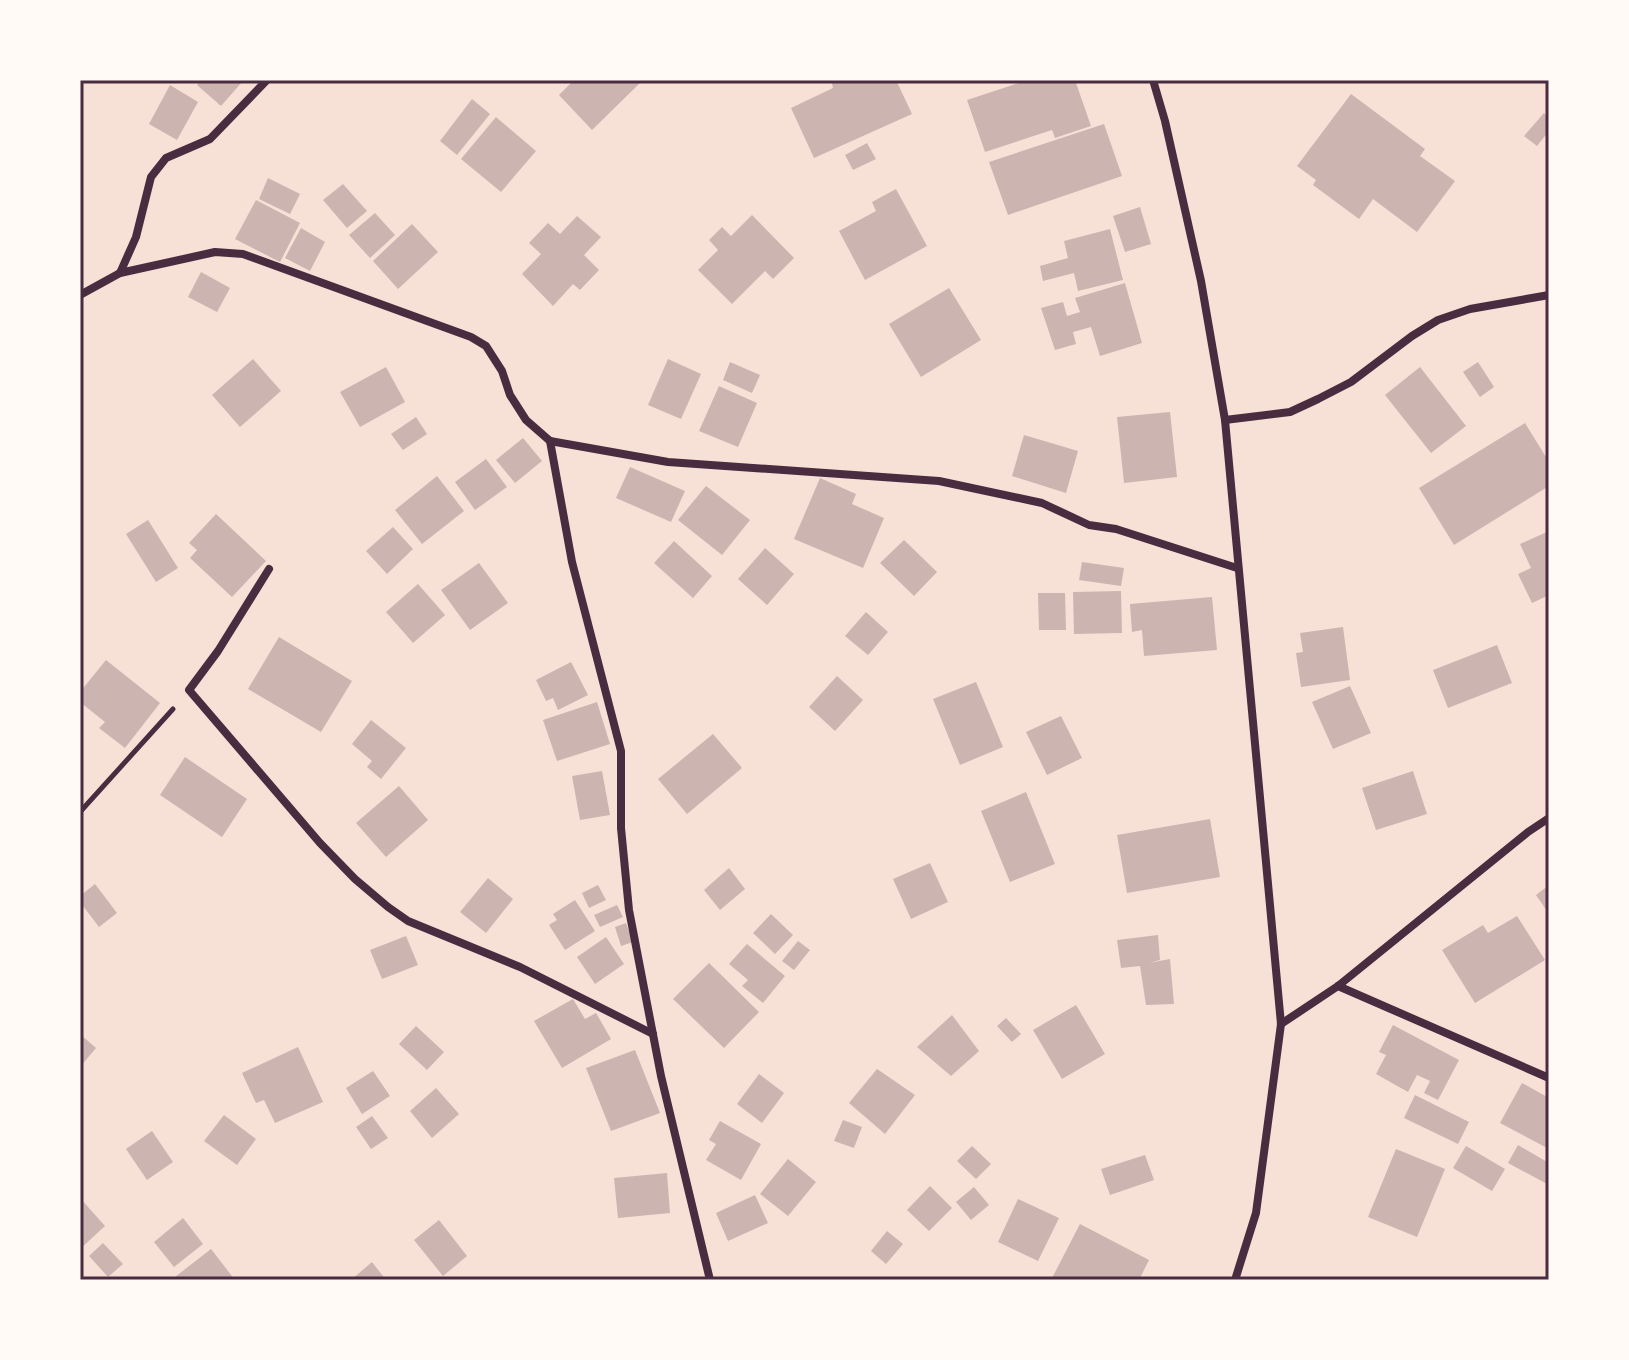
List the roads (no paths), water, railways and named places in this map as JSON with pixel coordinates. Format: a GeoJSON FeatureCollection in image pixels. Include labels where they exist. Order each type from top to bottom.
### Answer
{"type":"FeatureCollection","features":[{"type":"Feature","properties":{"kind":"street"},"geometry":{"type":"LineString","coordinates":[[120,273],[136,237],[151,177],[166,158],[210,139],[267,80]]}},
{"type":"Feature","properties":{"kind":"street"},"geometry":{"type":"LineString","coordinates":[[1153,80],[1201,281],[1225,420],[1281,1024],[1256,1213],[1235,1280]]}},
{"type":"Feature","properties":{"kind":"street"},"geometry":{"type":"LineString","coordinates":[[80,295],[120,273],[215,252],[243,254],[471,337],[486,346],[526,420],[550,441],[668,462],[939,481],[1042,503],[1089,525],[1116,529],[1237,568]]}},
{"type":"Feature","properties":{"kind":"street"},"geometry":{"type":"LineString","coordinates":[[1225,420],[1290,412],[1318,399],[1351,382],[1438,320],[1470,309],[1549,295]]}},
{"type":"Feature","properties":{"kind":"street"},"geometry":{"type":"LineString","coordinates":[[550,441],[572,562],[621,751],[621,828],[629,910],[653,1034],[710,1280]]}},
{"type":"Feature","properties":{"kind":"street"},"geometry":{"type":"LineString","coordinates":[[269,569],[218,651],[189,690],[320,843],[388,907],[408,921],[520,967],[653,1034]]}},
{"type":"Feature","properties":{"kind":"street"},"geometry":{"type":"LineString","coordinates":[[1281,1024],[1338,986],[1549,818]]}},
{"type":"Feature","properties":{"kind":"street"},"geometry":{"type":"LineString","coordinates":[[1338,986],[1549,1078]]}}]}
